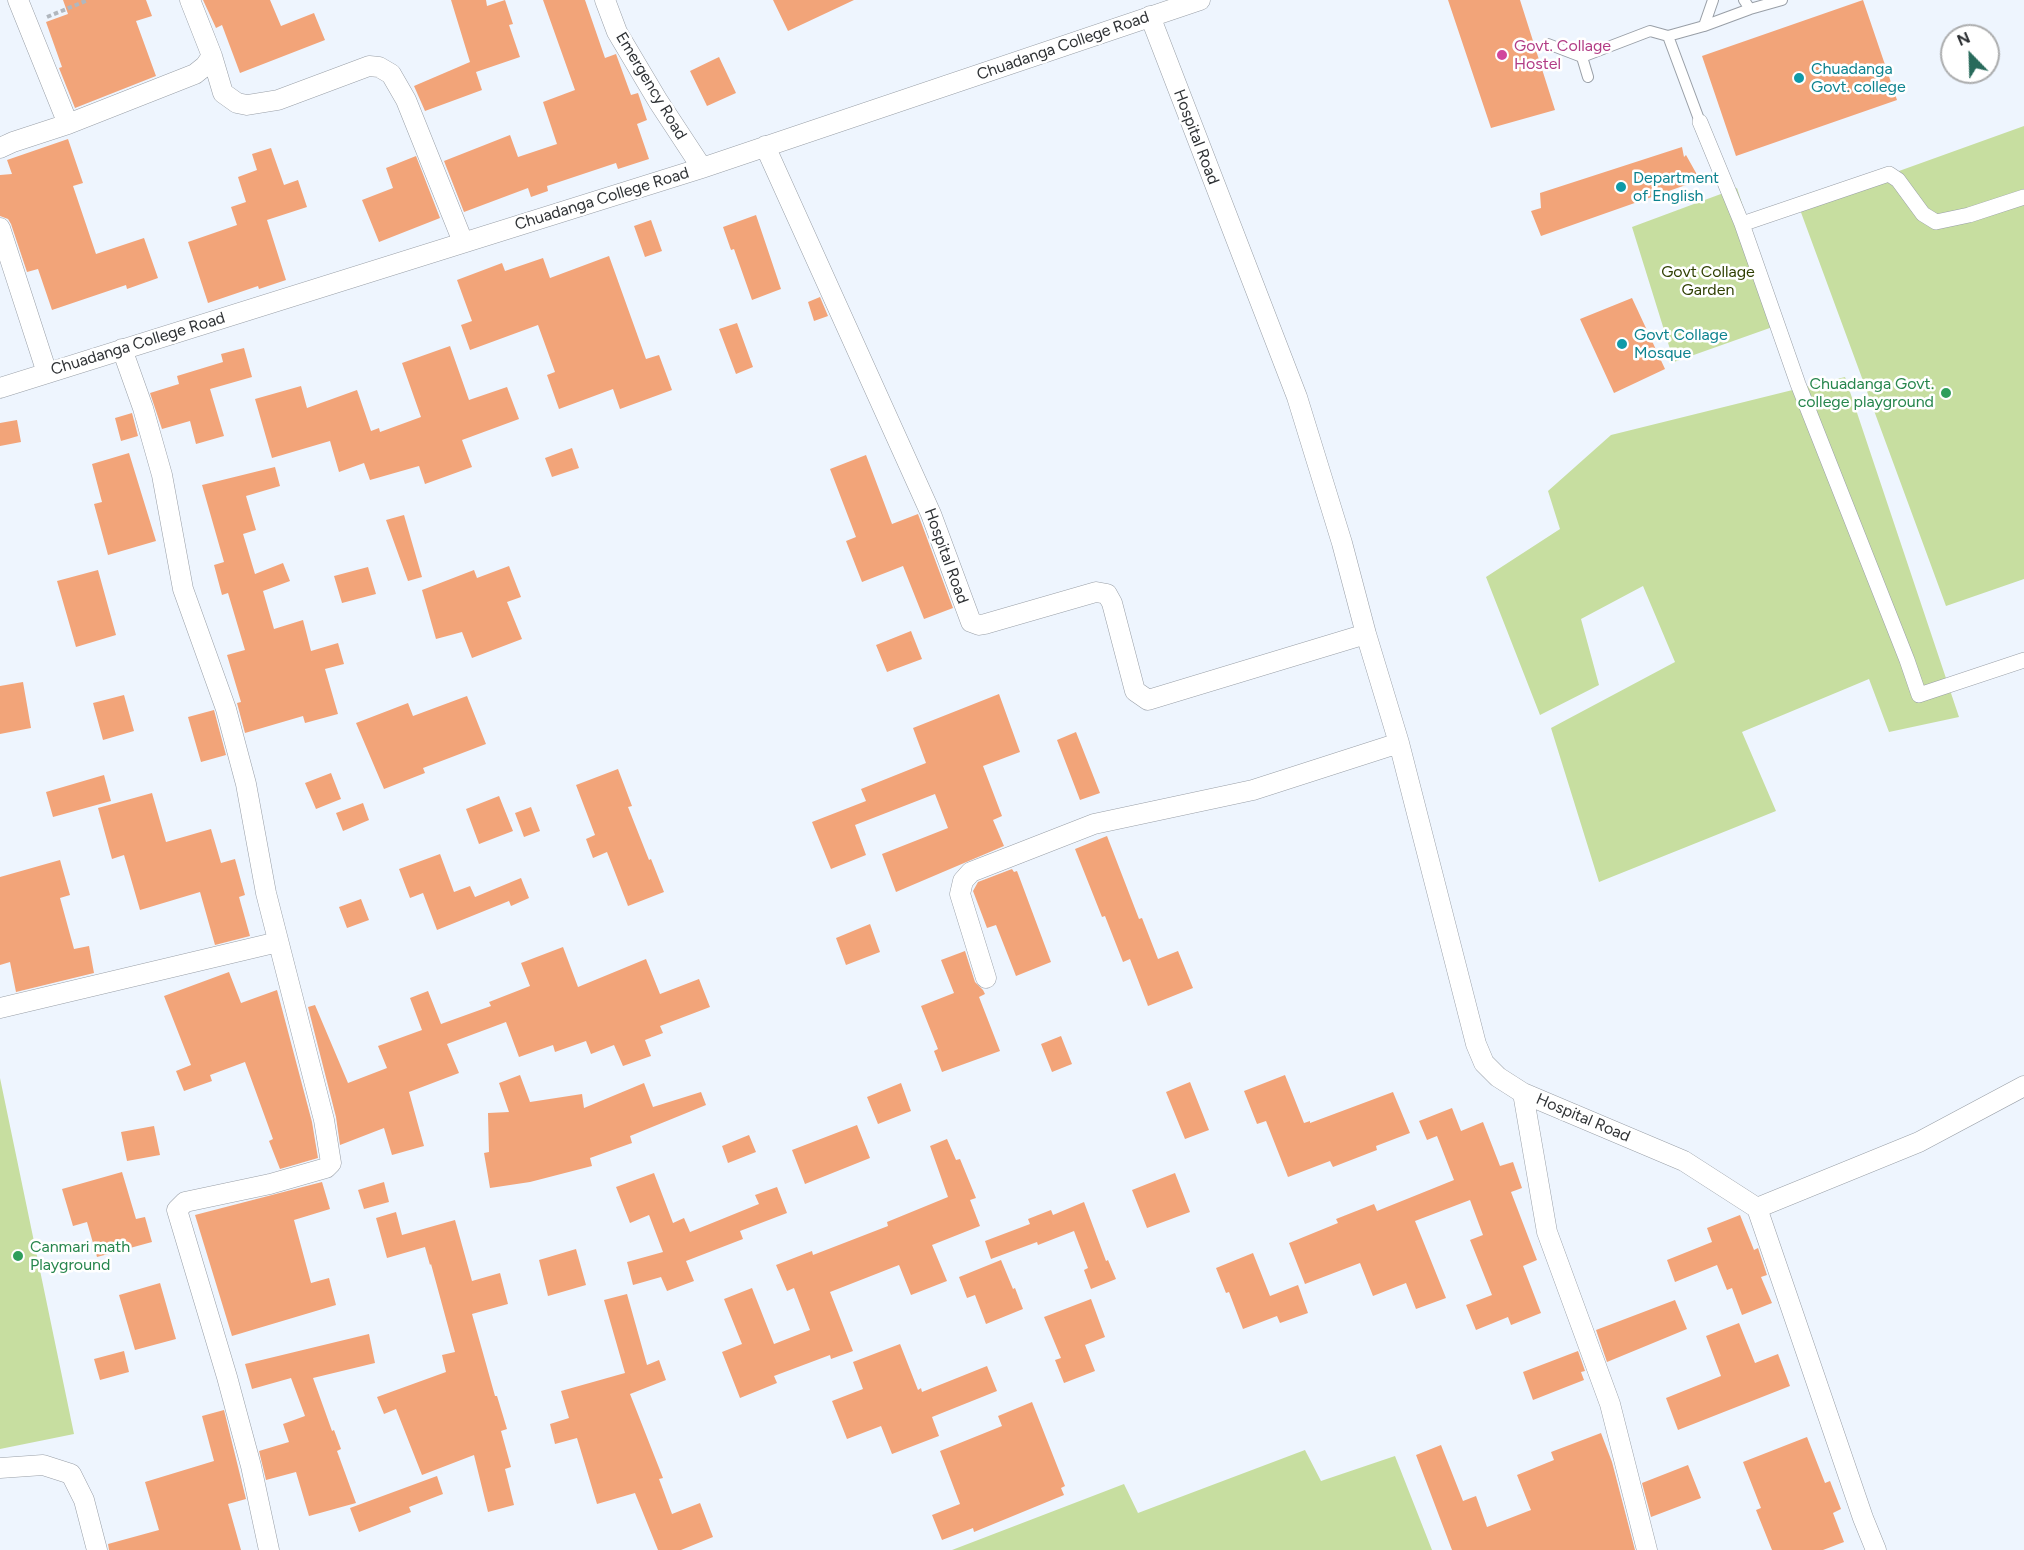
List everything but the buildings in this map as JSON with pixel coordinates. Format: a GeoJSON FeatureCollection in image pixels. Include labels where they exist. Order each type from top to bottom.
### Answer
{"type":"FeatureCollection","features":[{"type":"Feature","properties":{"kind":"street"},"geometry":{"type":"LineString","coordinates":[[18,0],[69,124]]}},
{"type":"Feature","properties":{"kind":"street"},"geometry":{"type":"LineString","coordinates":[[190,0],[212,56],[223,93],[237,103],[247,105],[278,100],[369,66],[380,68],[391,74],[406,99],[463,243]]}},
{"type":"Feature","properties":{"kind":"street","name":"Emergency Road"},"geometry":{"type":"LineString","coordinates":[[604,0],[617,32],[658,101],[702,168]]}},
{"type":"Feature","properties":{"kind":"street","name":"Chuadanga College Road"},"geometry":{"type":"LineString","coordinates":[[0,388],[702,168],[1200,0]]}},
{"type":"Feature","properties":{"kind":"street","name":"Hospital Road"},"geometry":{"type":"LineString","coordinates":[[1150,16],[1297,397],[1342,543],[1366,634],[1399,743],[1476,1044],[1484,1063],[1498,1077],[1523,1093],[1684,1161],[1757,1208]]}},
{"type":"Feature","properties":{"kind":"street"},"geometry":{"type":"LineString","coordinates":[[0,148],[69,124],[195,74],[212,56]]}},
{"type":"Feature","properties":{"kind":"street"},"geometry":{"type":"LineString","coordinates":[[1700,122],[1742,224],[1798,384],[1919,695],[2024,660]]}},
{"type":"Feature","properties":{"kind":"street","name":"Hospital Road"},"geometry":{"type":"LineString","coordinates":[[765,146],[931,514],[971,621],[979,625],[986,624],[1096,592],[1107,594],[1112,603],[1135,691],[1148,700],[1366,634]]}},
{"type":"Feature","properties":{"kind":"street"},"geometry":{"type":"LineString","coordinates":[[1742,224],[1889,174],[1898,180],[1923,214],[1936,222],[1969,215],[2024,197]]}},
{"type":"Feature","properties":{"kind":"street"},"geometry":{"type":"LineString","coordinates":[[0,228],[47,373]]}},
{"type":"Feature","properties":{"kind":"street"},"geometry":{"type":"LineString","coordinates":[[122,349],[143,408],[162,475],[183,589],[226,709],[246,784],[266,893],[324,1120],[331,1163],[326,1168],[270,1184],[185,1202],[177,1210],[251,1466],[269,1550]]}},
{"type":"Feature","properties":{"kind":"street"},"geometry":{"type":"LineString","coordinates":[[986,978],[960,894],[963,881],[971,872],[1094,824],[1253,790],[1399,743]]}},
{"type":"Feature","properties":{"kind":"street"},"geometry":{"type":"LineString","coordinates":[[0,1008],[278,942]]}},
{"type":"Feature","properties":{"kind":"street"},"geometry":{"type":"LineString","coordinates":[[1876,1550],[1757,1208],[1919,1142],[2024,1086]]}},
{"type":"Feature","properties":{"kind":"street"},"geometry":{"type":"LineString","coordinates":[[1523,1093],[1547,1232],[1610,1404],[1647,1550]]}},
{"type":"Feature","properties":{"kind":"street"},"geometry":{"type":"LineString","coordinates":[[0,1468],[43,1465],[72,1474],[84,1500],[97,1550]]}},
{"type":"Feature","properties":{"kind":"lane"},"geometry":{"type":"LineString","coordinates":[[1704,26],[1713,0]]}},
{"type":"Feature","properties":{"kind":"lane"},"geometry":{"type":"LineString","coordinates":[[1548,44],[1582,57],[1650,31],[1668,36],[1704,26],[1747,5],[1782,0]]}},
{"type":"Feature","properties":{"kind":"lane"},"geometry":{"type":"LineString","coordinates":[[1668,36],[1700,122]]}},
{"type":"Feature","properties":{"kind":"lane"},"geometry":{"type":"LineString","coordinates":[[1582,57],[1588,77]]}},
{"type":"Feature","properties":{"kind":"path"},"geometry":{"type":"LineString","coordinates":[[29,25],[88,0]]}},
{"type":"Feature","properties":{"kind":"green space","name":"Chuadanga Govt. college playground"},"geometry":{"type":"Polygon","coordinates":[[[2024,126],[2024,579],[1946,606],[1799,207],[2024,126]]]}},
{"type":"Feature","properties":{"kind":"green space","name":"Govt Collage Garden"},"geometry":{"type":"Polygon","coordinates":[[[1737,188],[1781,324],[1674,362],[1632,227],[1737,188]]]}},
{"type":"Feature","properties":{"kind":"green space"},"geometry":{"type":"Polygon","coordinates":[[[1845,377],[1959,717],[1889,732],[1869,679],[1742,732],[1776,811],[1599,882],[1551,728],[1675,662],[1643,586],[1581,619],[1599,685],[1540,715],[1486,577],[1560,529],[1548,491],[1611,435],[1845,377]]]}},
{"type":"Feature","properties":{"kind":"green space","name":"Canmari math Playground"},"geometry":{"type":"Polygon","coordinates":[[[0,1078],[74,1434],[0,1449],[0,1078]]]}},
{"type":"Feature","properties":{"kind":"green space"},"geometry":{"type":"Polygon","coordinates":[[[1305,1450],[1321,1481],[1395,1456],[1432,1550],[952,1550],[1124,1484],[1138,1513],[1305,1450]]]}},
{"type":"Feature","properties":{"kind":"place","name":"Govt. Collage Hostel"},"geometry":{"type":"Point","coordinates":[1502,55]}},
{"type":"Feature","properties":{"kind":"place","name":"Chuadanga Govt. college"},"geometry":{"type":"Point","coordinates":[1799,78]}},
{"type":"Feature","properties":{"kind":"place","name":"Department of English"},"geometry":{"type":"Point","coordinates":[1621,187]}},
{"type":"Feature","properties":{"kind":"place","name":"Govt Collage Mosque"},"geometry":{"type":"Point","coordinates":[1622,344]}},
{"type":"Feature","properties":{"kind":"place","name":"Chuadanga Govt. college playground"},"geometry":{"type":"Point","coordinates":[1946,393]}},
{"type":"Feature","properties":{"kind":"place","name":"Canmari math Playground"},"geometry":{"type":"Point","coordinates":[18,1256]}}]}
